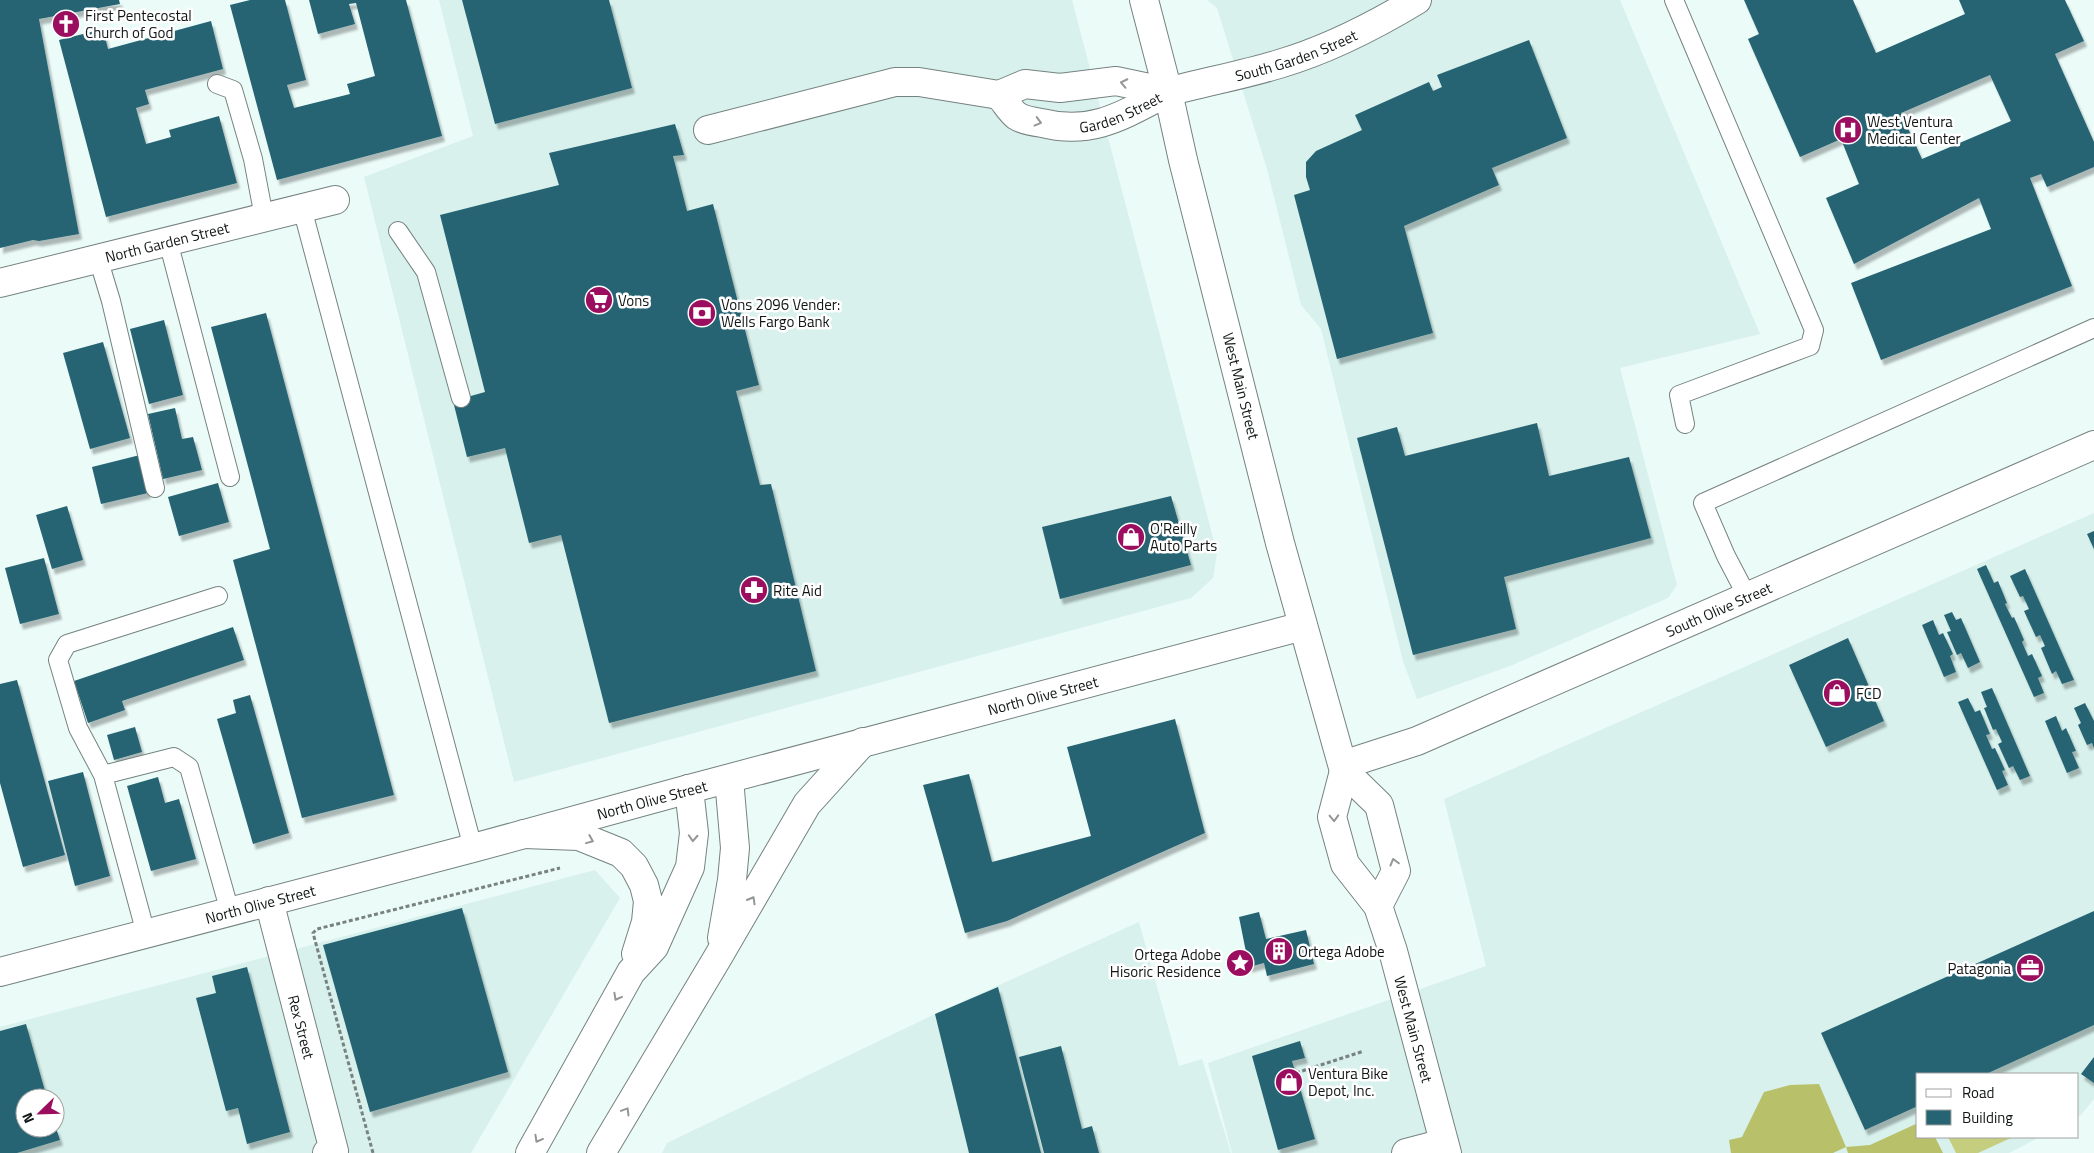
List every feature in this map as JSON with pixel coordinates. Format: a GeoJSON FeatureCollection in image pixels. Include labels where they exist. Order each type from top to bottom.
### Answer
{"type":"FeatureCollection","features":[{"type":"Feature","properties":{"kind":"main road","name":"West Main Street"},"geometry":{"type":"LineString","coordinates":[[1144,0],[1168,92],[1183,160],[1303,626],[1344,771],[1332,817],[1345,864],[1378,906],[1393,951],[1445,1148]]}},
{"type":"Feature","properties":{"kind":"main road","name":"South Garden Street"},"geometry":{"type":"LineString","coordinates":[[1168,92],[1280,64],[1318,50],[1364,29],[1417,0]]}},
{"type":"Feature","properties":{"kind":"main road","name":"Garden Street"},"geometry":{"type":"LineString","coordinates":[[1116,81],[1168,92],[1096,126],[1072,128],[1053,126],[1017,116],[999,95],[1025,84],[1060,88],[1116,81]]}},
{"type":"Feature","properties":{"kind":"main road"},"geometry":{"type":"LineString","coordinates":[[708,130],[895,82],[919,82],[999,95]]}},
{"type":"Feature","properties":{"kind":"main road","name":"North Garden Street"},"geometry":{"type":"LineString","coordinates":[[0,283],[336,200]]}},
{"type":"Feature","properties":{"kind":"main road","name":"South Olive Street"},"geometry":{"type":"LineString","coordinates":[[1344,771],[1349,763],[1417,741],[1748,598],[2094,445]]}},
{"type":"Feature","properties":{"kind":"main road","name":"North Olive Street"},"geometry":{"type":"LineString","coordinates":[[0,972],[473,848],[863,742],[1303,626]]}},
{"type":"Feature","properties":{"kind":"main road"},"geometry":{"type":"LineString","coordinates":[[601,1153],[807,804],[863,742]]}},
{"type":"Feature","properties":{"kind":"main road"},"geometry":{"type":"LineString","coordinates":[[1344,771],[1379,805],[1396,871],[1378,906]]}},
{"type":"Feature","properties":{"kind":"main road"},"geometry":{"type":"LineString","coordinates":[[718,957],[732,880],[735,848],[729,779]]}},
{"type":"Feature","properties":{"kind":"main road"},"geometry":{"type":"LineString","coordinates":[[631,972],[654,947],[690,867],[694,833],[689,789]]}},
{"type":"Feature","properties":{"kind":"main road"},"geometry":{"type":"LineString","coordinates":[[524,834],[579,836],[621,853],[634,866],[644,886],[648,901],[646,922],[631,972],[530,1153]]}},
{"type":"Feature","properties":{"kind":"main road","name":"Rex Street"},"geometry":{"type":"LineString","coordinates":[[269,901],[331,1152]]}},
{"type":"Feature","properties":{"kind":"main road"},"geometry":{"type":"LineString","coordinates":[[1406,1153],[1445,1148]]}},
{"type":"Feature","properties":{"kind":"lane"},"geometry":{"type":"LineString","coordinates":[[1674,0],[1814,330],[1810,346],[1679,395],[1685,424]]}},
{"type":"Feature","properties":{"kind":"lane"},"geometry":{"type":"LineString","coordinates":[[216,84],[233,90],[253,159],[264,218]]}},
{"type":"Feature","properties":{"kind":"lane"},"geometry":{"type":"LineString","coordinates":[[302,208],[473,848]]}},
{"type":"Feature","properties":{"kind":"lane"},"geometry":{"type":"LineString","coordinates":[[398,231],[426,272],[461,398]]}},
{"type":"Feature","properties":{"kind":"lane"},"geometry":{"type":"LineString","coordinates":[[168,241],[230,477]]}},
{"type":"Feature","properties":{"kind":"lane"},"geometry":{"type":"LineString","coordinates":[[98,258],[111,301],[155,488]]}},
{"type":"Feature","properties":{"kind":"lane"},"geometry":{"type":"LineString","coordinates":[[1748,598],[1726,556],[1702,502],[2094,328]]}},
{"type":"Feature","properties":{"kind":"lane"},"geometry":{"type":"LineString","coordinates":[[146,934],[103,775],[78,728],[58,660],[67,644],[218,596]]}},
{"type":"Feature","properties":{"kind":"lane"},"geometry":{"type":"LineString","coordinates":[[103,775],[174,757],[189,767],[230,912]]}},
{"type":"Feature","properties":{"kind":"path"},"geometry":{"type":"LineString","coordinates":[[373,1153],[313,933],[317,929],[564,867]]}},
{"type":"Feature","properties":{"kind":"path"},"geometry":{"type":"LineString","coordinates":[[1296,1073],[1364,1051]]}},
{"type":"Feature","properties":{"kind":"shaded area"},"geometry":{"type":"Polygon","coordinates":[[[439,0],[1072,0],[1217,553],[1213,578],[1191,598],[514,782],[364,177],[473,136],[439,0]]]}},
{"type":"Feature","properties":{"kind":"shaded area"},"geometry":{"type":"Polygon","coordinates":[[[1207,0],[1620,0],[1760,334],[1620,368],[1677,585],[1668,598],[1510,666],[1417,699],[1403,661],[1321,329],[1301,305],[1267,169],[1217,8],[1207,0]]]}},
{"type":"Feature","properties":{"kind":"shaded area"},"geometry":{"type":"Polygon","coordinates":[[[2094,513],[2094,1099],[2079,1116],[2079,1073],[1916,1073],[1916,1138],[2038,1138],[2009,1153],[1232,1153],[1208,1063],[1486,966],[1444,799],[2094,513]]]}},
{"type":"Feature","properties":{"kind":"shaded area"},"geometry":{"type":"Polygon","coordinates":[[[595,870],[620,898],[471,1153],[0,1153],[0,1027],[595,870]]]}},
{"type":"Feature","properties":{"kind":"shaded area"},"geometry":{"type":"Polygon","coordinates":[[[1139,922],[1179,1066],[1202,1059],[1231,1153],[662,1153],[667,1143],[935,1014],[1139,922]]]}},
{"type":"Feature","properties":{"kind":"green space"},"geometry":{"type":"Polygon","coordinates":[[[1819,1084],[1846,1147],[1833,1153],[1731,1153],[1729,1140],[1742,1137],[1764,1092],[1790,1085],[1819,1084]]]}},
{"type":"Feature","properties":{"kind":"green space"},"geometry":{"type":"Polygon","coordinates":[[[1916,1124],[1916,1138],[1936,1138],[1943,1153],[1848,1153],[1846,1147],[1870,1145],[1916,1124]]]}},
{"type":"Feature","properties":{"kind":"green space"},"geometry":{"type":"Polygon","coordinates":[[[1948,1138],[2011,1138],[1978,1153],[1956,1153],[1948,1138]]]}},
{"type":"Feature","properties":{"kind":"building"},"geometry":{"type":"Polygon","coordinates":[[[0,0],[119,0],[120,4],[39,19],[79,234],[39,241],[33,240],[0,248],[0,0]]]}},
{"type":"Feature","properties":{"kind":"building"},"geometry":{"type":"Polygon","coordinates":[[[250,0],[285,0],[306,80],[287,85],[294,108],[350,94],[347,84],[375,76],[356,3],[349,4],[355,24],[318,34],[309,0],[406,0],[442,136],[277,180],[230,5],[250,0]]]}},
{"type":"Feature","properties":{"kind":"building"},"geometry":{"type":"Polygon","coordinates":[[[462,0],[609,0],[632,88],[495,124],[462,0]]]}},
{"type":"Feature","properties":{"kind":"building","name":"West Ventura Medical Center"},"geometry":{"type":"Polygon","coordinates":[[[1744,0],[1853,0],[1876,53],[1965,14],[1959,0],[2065,0],[2084,41],[2055,54],[2094,142],[2094,167],[2047,187],[2041,174],[2030,178],[2072,286],[1881,360],[1851,283],[1991,229],[1979,198],[1854,264],[1826,198],[1859,184],[1841,139],[1800,157],[1748,39],[1759,34],[1744,0]],[[1990,75],[1901,113],[1922,159],[2011,121],[1990,75]]]}},
{"type":"Feature","properties":{"kind":"building"},"geometry":{"type":"Polygon","coordinates":[[[211,21],[223,69],[145,90],[149,104],[136,108],[146,144],[171,137],[169,130],[219,116],[237,183],[106,217],[59,40],[103,29],[108,49],[211,21]]]}},
{"type":"Feature","properties":{"kind":"building"},"geometry":{"type":"Polygon","coordinates":[[[1529,40],[1567,138],[1492,168],[1499,185],[1404,226],[1433,333],[1337,359],[1294,195],[1310,190],[1306,177],[1306,162],[1316,151],[1362,130],[1355,115],[1429,82],[1433,91],[1442,87],[1437,75],[1529,40]]]}},
{"type":"Feature","properties":{"kind":"building","name":"Vons"},"geometry":{"type":"Polygon","coordinates":[[[675,124],[684,155],[673,156],[687,211],[713,204],[759,385],[736,391],[760,485],[771,484],[816,671],[609,723],[561,535],[529,543],[505,448],[467,457],[453,401],[485,392],[440,215],[559,185],[549,153],[675,124]]]}},
{"type":"Feature","properties":{"kind":"building"},"geometry":{"type":"Polygon","coordinates":[[[266,313],[394,795],[302,818],[233,560],[270,549],[211,327],[266,313]]]}},
{"type":"Feature","properties":{"kind":"building"},"geometry":{"type":"Polygon","coordinates":[[[164,320],[183,395],[149,404],[130,329],[164,320]]]}},
{"type":"Feature","properties":{"kind":"building"},"geometry":{"type":"Polygon","coordinates":[[[103,342],[130,438],[90,449],[63,353],[103,342]]]}},
{"type":"Feature","properties":{"kind":"building"},"geometry":{"type":"Polygon","coordinates":[[[175,408],[182,439],[193,437],[202,470],[163,479],[148,414],[175,408]]]}},
{"type":"Feature","properties":{"kind":"building"},"geometry":{"type":"Polygon","coordinates":[[[1537,423],[1549,476],[1629,457],[1651,538],[1504,577],[1516,629],[1413,655],[1357,438],[1397,427],[1405,456],[1537,423]]]}},
{"type":"Feature","properties":{"kind":"building"},"geometry":{"type":"Polygon","coordinates":[[[140,455],[148,493],[101,504],[92,467],[140,455]]]}},
{"type":"Feature","properties":{"kind":"building"},"geometry":{"type":"Polygon","coordinates":[[[218,483],[229,522],[179,536],[168,497],[218,483]]]}},
{"type":"Feature","properties":{"kind":"building"},"geometry":{"type":"Polygon","coordinates":[[[1171,496],[1191,565],[1060,599],[1042,527],[1171,496]]]}},
{"type":"Feature","properties":{"kind":"building"},"geometry":{"type":"Polygon","coordinates":[[[67,506],[83,560],[52,569],[36,515],[67,506]]]}},
{"type":"Feature","properties":{"kind":"building"},"geometry":{"type":"Polygon","coordinates":[[[2094,531],[2094,549],[2087,534],[2094,531]]]}},
{"type":"Feature","properties":{"kind":"building"},"geometry":{"type":"Polygon","coordinates":[[[44,558],[59,614],[20,624],[5,568],[44,558]]]}},
{"type":"Feature","properties":{"kind":"building"},"geometry":{"type":"Polygon","coordinates":[[[1986,565],[1994,583],[1998,581],[2007,603],[2005,604],[2012,618],[2014,617],[2024,640],[2022,642],[2028,656],[2032,654],[2042,676],[2038,678],[2044,693],[2034,697],[1977,569],[1986,565]]]}},
{"type":"Feature","properties":{"kind":"building"},"geometry":{"type":"Polygon","coordinates":[[[2025,569],[2074,680],[2062,684],[2056,671],[2052,674],[2041,648],[2045,646],[2040,635],[2036,637],[2024,611],[2029,609],[2023,596],[2020,597],[2010,576],[2025,569]]]}},
{"type":"Feature","properties":{"kind":"building"},"geometry":{"type":"Polygon","coordinates":[[[1952,612],[1956,620],[1961,618],[1980,662],[1968,668],[1961,653],[1957,655],[1947,632],[1951,631],[1944,615],[1952,612]]]}},
{"type":"Feature","properties":{"kind":"building"},"geometry":{"type":"Polygon","coordinates":[[[1933,620],[1939,635],[1943,633],[1953,654],[1950,656],[1956,672],[1944,677],[1922,625],[1933,620]]]}},
{"type":"Feature","properties":{"kind":"building"},"geometry":{"type":"Polygon","coordinates":[[[233,627],[244,660],[122,701],[125,710],[88,723],[74,681],[233,627]]]}},
{"type":"Feature","properties":{"kind":"building","name":"FCD"},"geometry":{"type":"Polygon","coordinates":[[[1848,638],[1884,721],[1826,747],[1789,665],[1848,638]]]}},
{"type":"Feature","properties":{"kind":"building"},"geometry":{"type":"Polygon","coordinates":[[[17,680],[65,855],[23,867],[0,783],[0,684],[17,680]]]}},
{"type":"Feature","properties":{"kind":"building"},"geometry":{"type":"Polygon","coordinates":[[[1992,688],[2030,776],[2020,780],[2013,766],[2009,768],[1998,744],[2002,742],[1996,729],[1993,730],[1984,708],[1987,707],[1981,692],[1992,688]]]}},
{"type":"Feature","properties":{"kind":"building"},"geometry":{"type":"Polygon","coordinates":[[[250,695],[289,833],[253,844],[217,719],[236,713],[233,700],[250,695]]]}},
{"type":"Feature","properties":{"kind":"building"},"geometry":{"type":"Polygon","coordinates":[[[1968,698],[1975,712],[1980,710],[1990,734],[1986,735],[1992,749],[1995,748],[2005,770],[2002,771],[2008,785],[1997,790],[1958,702],[1968,698]]]}},
{"type":"Feature","properties":{"kind":"building"},"geometry":{"type":"Polygon","coordinates":[[[2085,703],[2094,721],[2094,748],[2092,743],[2087,745],[2078,725],[2081,723],[2074,708],[2085,703]]]}},
{"type":"Feature","properties":{"kind":"building"},"geometry":{"type":"Polygon","coordinates":[[[2056,716],[2062,731],[2066,728],[2076,751],[2072,752],[2079,768],[2067,773],[2045,721],[2056,716]]]}},
{"type":"Feature","properties":{"kind":"building"},"geometry":{"type":"Polygon","coordinates":[[[1175,719],[1205,833],[1007,921],[965,933],[923,785],[969,774],[992,862],[1091,836],[1067,747],[1175,719]]]}},
{"type":"Feature","properties":{"kind":"building"},"geometry":{"type":"Polygon","coordinates":[[[135,727],[142,752],[114,760],[107,735],[135,727]]]}},
{"type":"Feature","properties":{"kind":"building"},"geometry":{"type":"Polygon","coordinates":[[[83,772],[110,876],[75,886],[48,781],[83,772]]]}},
{"type":"Feature","properties":{"kind":"building"},"geometry":{"type":"Polygon","coordinates":[[[158,777],[165,803],[179,799],[196,859],[151,871],[127,786],[158,777]]]}},
{"type":"Feature","properties":{"kind":"building"},"geometry":{"type":"Polygon","coordinates":[[[462,908],[508,1072],[370,1112],[323,945],[462,908]]]}},
{"type":"Feature","properties":{"kind":"building","name":"Patagonia"},"geometry":{"type":"Polygon","coordinates":[[[2094,911],[2094,1025],[1988,1073],[1916,1073],[1916,1107],[1865,1130],[1821,1033],[2094,911]]]}},
{"type":"Feature","properties":{"kind":"building","name":"Ortega Adobe"},"geometry":{"type":"Polygon","coordinates":[[[1259,912],[1266,939],[1306,930],[1314,964],[1267,976],[1264,963],[1249,967],[1239,917],[1259,912]]]}},
{"type":"Feature","properties":{"kind":"building"},"geometry":{"type":"Polygon","coordinates":[[[247,967],[290,1132],[247,1144],[238,1108],[226,1111],[196,998],[216,993],[212,976],[247,967]]]}},
{"type":"Feature","properties":{"kind":"building"},"geometry":{"type":"Polygon","coordinates":[[[998,987],[1041,1153],[969,1153],[935,1014],[998,987]]]}},
{"type":"Feature","properties":{"kind":"building"},"geometry":{"type":"Polygon","coordinates":[[[26,1024],[44,1088],[15,1088],[15,1138],[59,1138],[60,1140],[17,1153],[0,1153],[0,1031],[26,1024]]]}},
{"type":"Feature","properties":{"kind":"building"},"geometry":{"type":"Polygon","coordinates":[[[1300,1041],[1305,1058],[1292,1061],[1315,1139],[1278,1150],[1252,1056],[1300,1041]]]}},
{"type":"Feature","properties":{"kind":"building"},"geometry":{"type":"Polygon","coordinates":[[[1061,1046],[1082,1129],[1092,1126],[1099,1153],[1044,1153],[1019,1057],[1061,1046]]]}},
{"type":"Feature","properties":{"kind":"building"},"geometry":{"type":"Polygon","coordinates":[[[2094,1057],[2094,1083],[2081,1074],[2094,1057]]]}},
{"type":"Feature","properties":{"kind":"place","name":"First Pentecostal Church of God"},"geometry":{"type":"Point","coordinates":[66,24]}},
{"type":"Feature","properties":{"kind":"place","name":"West Ventura Medical Center"},"geometry":{"type":"Point","coordinates":[1848,130]}},
{"type":"Feature","properties":{"kind":"place","name":"Vons"},"geometry":{"type":"Point","coordinates":[599,300]}},
{"type":"Feature","properties":{"kind":"place","name":"Vons 2096 Vender: Wells Fargo Bank"},"geometry":{"type":"Point","coordinates":[702,313]}},
{"type":"Feature","properties":{"kind":"place","name":"O'Reilly Auto Parts"},"geometry":{"type":"Point","coordinates":[1131,537]}},
{"type":"Feature","properties":{"kind":"place","name":"Rite Aid"},"geometry":{"type":"Point","coordinates":[754,590]}},
{"type":"Feature","properties":{"kind":"place","name":"FCD"},"geometry":{"type":"Point","coordinates":[1837,693]}},
{"type":"Feature","properties":{"kind":"place","name":"Ortega Adobe"},"geometry":{"type":"Point","coordinates":[1279,951]}},
{"type":"Feature","properties":{"kind":"place","name":"Ortega Adobe Hisoric Residence"},"geometry":{"type":"Point","coordinates":[1240,963]}},
{"type":"Feature","properties":{"kind":"place","name":"Patagonia"},"geometry":{"type":"Point","coordinates":[2030,968]}},
{"type":"Feature","properties":{"kind":"place","name":"Ventura Bike Depot, Inc."},"geometry":{"type":"Point","coordinates":[1289,1082]}}]}
